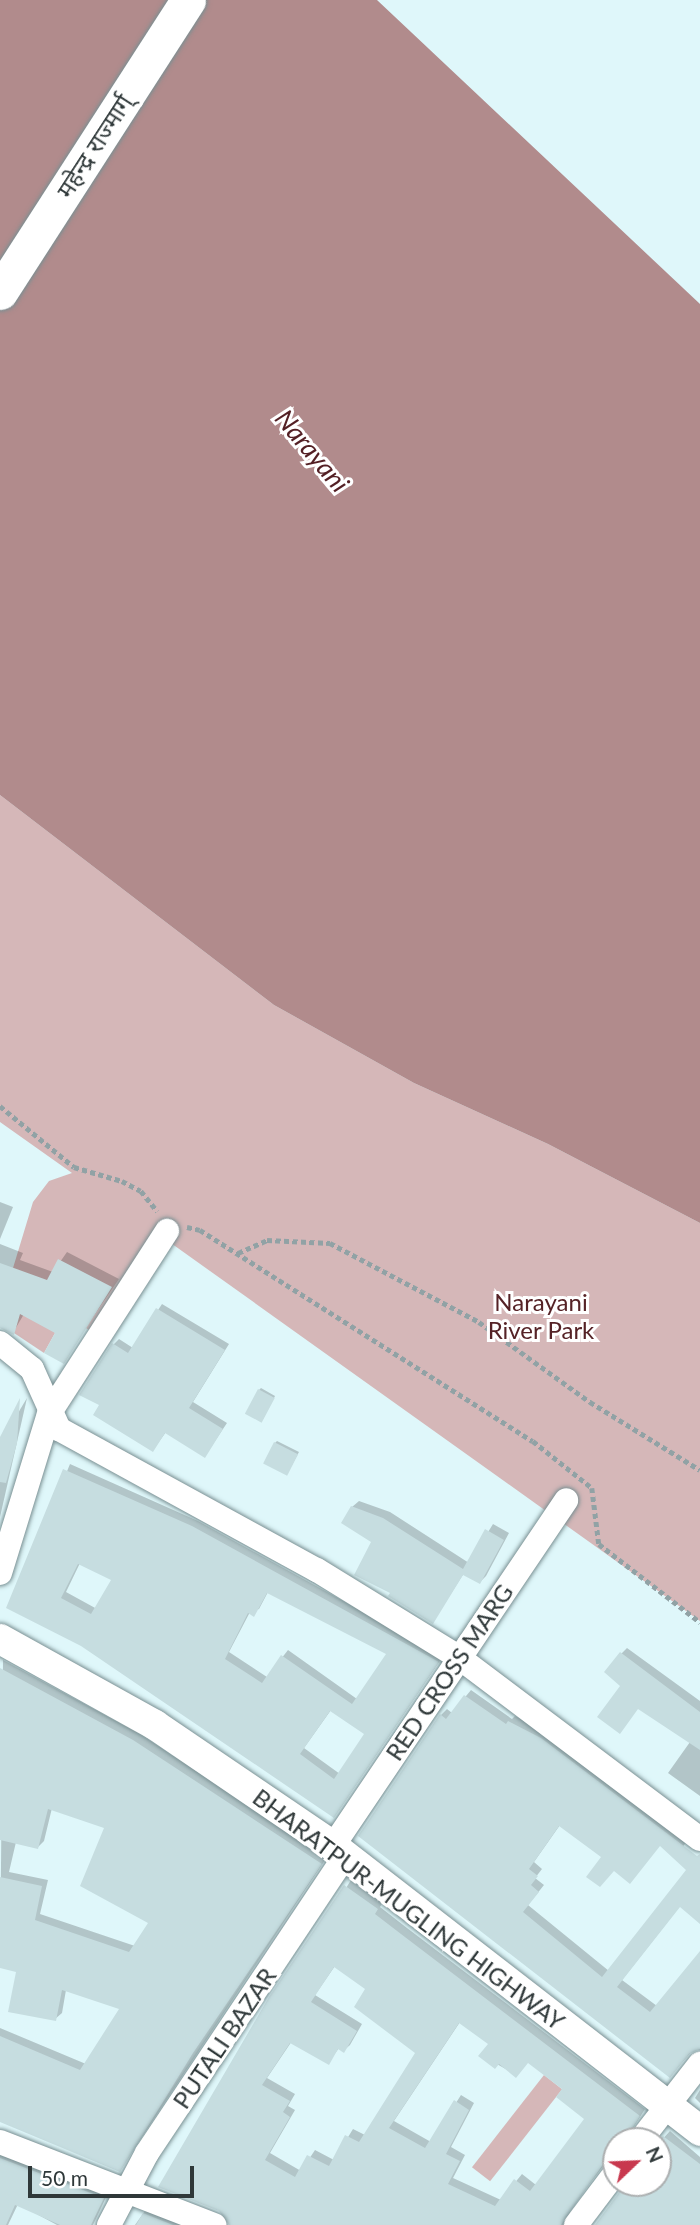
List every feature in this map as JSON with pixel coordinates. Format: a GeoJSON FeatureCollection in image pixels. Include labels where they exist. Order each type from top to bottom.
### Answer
{"type":"FeatureCollection","features":[{"type":"Feature","properties":{"kind":"highway","name":"महेन्द्र राज्मार्ग्"},"geometry":{"type":"LineString","coordinates":[[0,292],[188,0]]}},
{"type":"Feature","properties":{"kind":"main road","name":"BHARATPUR-MUGLING HIGHWAY"},"geometry":{"type":"LineString","coordinates":[[0,1639],[155,1725],[340,1851],[700,2131]]}},
{"type":"Feature","properties":{"kind":"street"},"geometry":{"type":"LineString","coordinates":[[0,1573],[49,1414],[167,1231]]}},
{"type":"Feature","properties":{"kind":"street"},"geometry":{"type":"LineString","coordinates":[[0,1343],[32,1369],[49,1414],[68,1435],[317,1570],[457,1656],[700,1839]]}},
{"type":"Feature","properties":{"kind":"street","name":"RED CROSS MARG"},"geometry":{"type":"LineString","coordinates":[[340,1851],[457,1656],[566,1500]]}},
{"type":"Feature","properties":{"kind":"street","name":"PUTALI BAZAR"},"geometry":{"type":"LineString","coordinates":[[109,2225],[154,2142],[340,1851]]}},
{"type":"Feature","properties":{"kind":"street"},"geometry":{"type":"LineString","coordinates":[[651,2127],[700,2064]]}},
{"type":"Feature","properties":{"kind":"street"},"geometry":{"type":"LineString","coordinates":[[0,2142],[214,2225]]}},
{"type":"Feature","properties":{"kind":"street"},"geometry":{"type":"LineString","coordinates":[[576,2225],[602,2191]]}},
{"type":"Feature","properties":{"kind":"path"},"geometry":{"type":"LineString","coordinates":[[0,1106],[74,1167],[122,1181],[141,1191],[167,1231],[177,1225],[200,1230],[533,1441],[592,1488],[599,1544],[700,1622]]}},
{"type":"Feature","properties":{"kind":"path"},"geometry":{"type":"LineString","coordinates":[[237,1253],[267,1240],[330,1243],[400,1276],[489,1328],[590,1402],[700,1470]]}},
{"type":"Feature","properties":{"kind":"green space","name":"Narayani River Park"},"geometry":{"type":"Polygon","coordinates":[[[0,795],[274,1005],[414,1083],[548,1144],[700,1223],[700,1621],[154,1231],[93,1332],[42,1304],[55,1333],[44,1353],[14,1333],[13,1268],[33,1202],[49,1181],[72,1173],[0,1122],[0,795]]]}},
{"type":"Feature","properties":{"kind":"green space"},"geometry":{"type":"Polygon","coordinates":[[[544,2075],[562,2089],[490,2181],[472,2167],[544,2075]]]}},
{"type":"Feature","properties":{"kind":"water","name":"Narayani"},"geometry":{"type":"Polygon","coordinates":[[[0,0],[377,0],[700,304],[700,1223],[548,1144],[414,1083],[274,1005],[0,795],[0,0]]]}},
{"type":"Feature","properties":{"kind":"building"},"geometry":{"type":"Polygon","coordinates":[[[58,1259],[112,1287],[64,1364],[44,1353],[55,1333],[20,1314],[14,1335],[0,1328],[0,1263],[47,1280],[58,1259]]]}},
{"type":"Feature","properties":{"kind":"building"},"geometry":{"type":"Polygon","coordinates":[[[156,1308],[225,1350],[189,1408],[223,1429],[205,1458],[165,1433],[153,1452],[93,1415],[99,1405],[79,1395],[112,1343],[128,1353],[156,1308]]]}},
{"type":"Feature","properties":{"kind":"building"},"geometry":{"type":"Polygon","coordinates":[[[258,1389],[275,1398],[262,1423],[245,1414],[258,1389]]]}},
{"type":"Feature","properties":{"kind":"building"},"geometry":{"type":"Polygon","coordinates":[[[20,1398],[17,1443],[6,1483],[0,1482],[0,1437],[20,1398]]]}},
{"type":"Feature","properties":{"kind":"building"},"geometry":{"type":"Polygon","coordinates":[[[274,1442],[298,1454],[287,1476],[263,1463],[274,1442]]]}},
{"type":"Feature","properties":{"kind":"building"},"geometry":{"type":"Polygon","coordinates":[[[63,1469],[192,1526],[439,1662],[334,1818],[81,1646],[6,1608],[63,1469]],[[78,1564],[61,1598],[91,1614],[111,1580],[78,1564]],[[267,1593],[254,1617],[248,1613],[225,1659],[262,1683],[281,1655],[352,1704],[386,1654],[267,1593]],[[330,1711],[300,1754],[334,1779],[364,1734],[330,1711]]]}},
{"type":"Feature","properties":{"kind":"building"},"geometry":{"type":"Polygon","coordinates":[[[351,1506],[383,1518],[463,1569],[485,1529],[504,1540],[480,1584],[463,1575],[433,1624],[388,1596],[390,1593],[354,1575],[371,1542],[341,1523],[351,1506]]]}},
{"type":"Feature","properties":{"kind":"building"},"geometry":{"type":"Polygon","coordinates":[[[620,1652],[700,1712],[700,1750],[638,1709],[620,1734],[597,1717],[620,1686],[604,1672],[620,1652]]]}},
{"type":"Feature","properties":{"kind":"building"},"geometry":{"type":"Polygon","coordinates":[[[0,1668],[133,1740],[322,1864],[193,2053],[120,2172],[0,2122],[0,2036],[80,2070],[119,2009],[62,1990],[56,2021],[8,2012],[16,1972],[0,1968],[0,1877],[42,1886],[35,1920],[129,1952],[148,1923],[80,1886],[104,1828],[48,1809],[38,1849],[0,1840],[0,1668]]]}},
{"type":"Feature","properties":{"kind":"building"},"geometry":{"type":"Polygon","coordinates":[[[464,1695],[506,1724],[508,1721],[541,1738],[697,1856],[700,1854],[700,1924],[680,1907],[617,1987],[650,2012],[700,1951],[700,2049],[689,2054],[670,2078],[358,1836],[440,1714],[446,1719],[464,1695]],[[559,1826],[529,1869],[538,1876],[531,1885],[539,1892],[523,1912],[602,1977],[686,1870],[660,1846],[630,1884],[614,1871],[600,1887],[586,1877],[601,1857],[559,1826]]]}},
{"type":"Feature","properties":{"kind":"building"},"geometry":{"type":"Polygon","coordinates":[[[344,1885],[378,1909],[375,1914],[640,2116],[633,2127],[602,2127],[602,2166],[561,2225],[229,2225],[219,2211],[158,2187],[269,1997],[344,1885]],[[334,1967],[311,2002],[357,2031],[344,2053],[338,2049],[329,2065],[290,2043],[262,2085],[290,2101],[283,2112],[290,2117],[265,2160],[295,2177],[307,2155],[329,2166],[345,2135],[359,2142],[415,2053],[354,2007],[365,1989],[334,1967]],[[459,2023],[389,2128],[425,2148],[454,2100],[469,2110],[446,2154],[460,2161],[448,2184],[495,2206],[514,2179],[530,2191],[584,2119],[556,2097],[562,2089],[528,2063],[516,2078],[499,2064],[495,2069],[478,2056],[488,2044],[459,2023]]]}},
{"type":"Feature","properties":{"kind":"building"},"geometry":{"type":"Polygon","coordinates":[[[672,2143],[700,2164],[700,2225],[595,2225],[616,2197],[672,2197],[672,2143]]]}},
{"type":"Feature","properties":{"kind":"building"},"geometry":{"type":"Polygon","coordinates":[[[0,2158],[104,2198],[91,2225],[60,2225],[15,2205],[6,2225],[0,2225],[0,2158]]]}},
{"type":"Feature","properties":{"kind":"building"},"geometry":{"type":"Polygon","coordinates":[[[143,2213],[173,2225],[136,2225],[143,2213]]]}}]}
